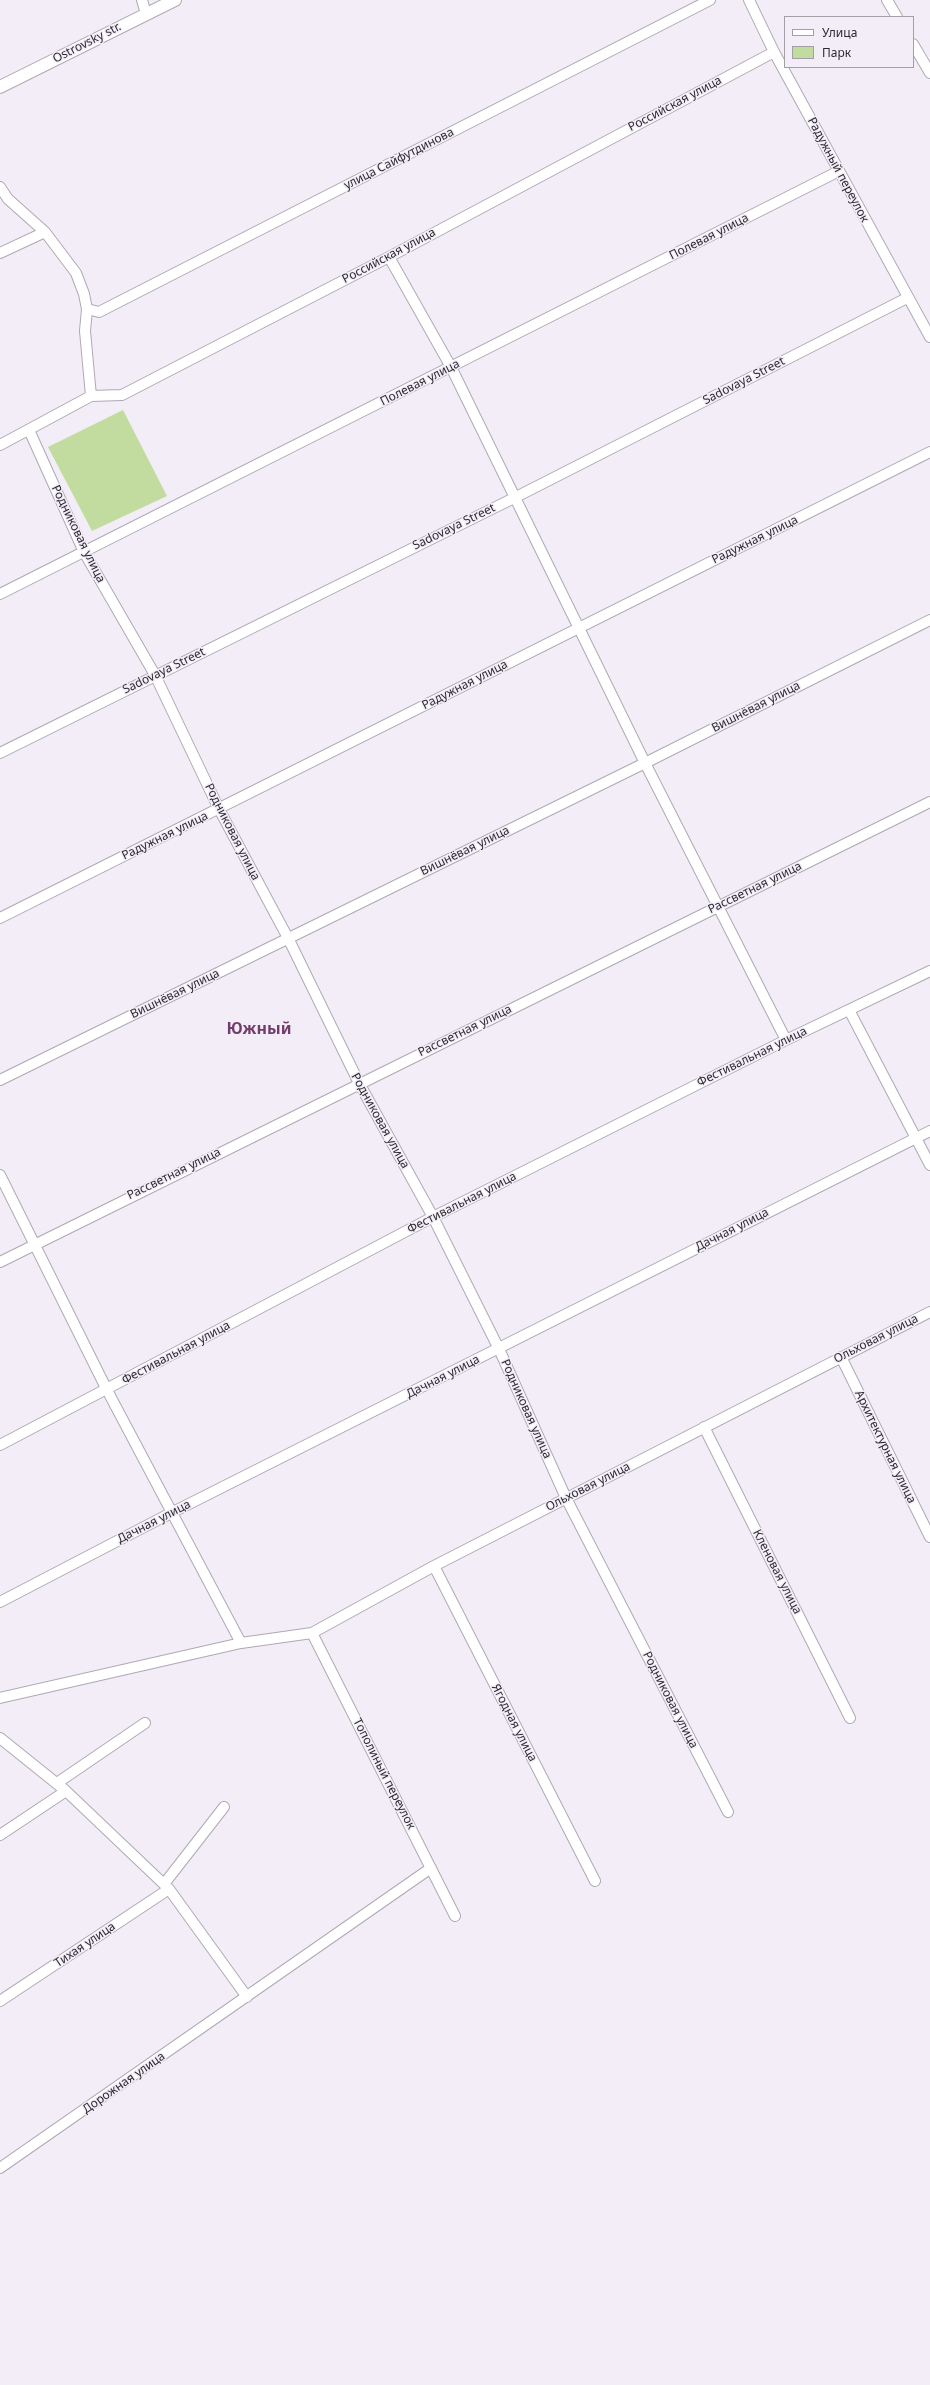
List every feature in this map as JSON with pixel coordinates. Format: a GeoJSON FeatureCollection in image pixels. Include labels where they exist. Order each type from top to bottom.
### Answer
{"type":"FeatureCollection","features":[{"type":"Feature","properties":{"kind":"main road","name":"Ostrovsky str."},"geometry":{"type":"LineString","coordinates":[[0,87],[175,0]]}},
{"type":"Feature","properties":{"kind":"street"},"geometry":{"type":"LineString","coordinates":[[142,0],[146,14]]}},
{"type":"Feature","properties":{"kind":"street","name":"улица Сайфутдинова"},"geometry":{"type":"LineString","coordinates":[[87,309],[99,312],[710,0]]}},
{"type":"Feature","properties":{"kind":"street","name":"Радужный переулок"},"geometry":{"type":"LineString","coordinates":[[749,0],[774,52],[907,298],[930,337]]}},
{"type":"Feature","properties":{"kind":"street"},"geometry":{"type":"LineString","coordinates":[[887,0],[896,16]]}},
{"type":"Feature","properties":{"kind":"street"},"geometry":{"type":"LineString","coordinates":[[914,46],[930,72]]}},
{"type":"Feature","properties":{"kind":"street","name":"Российская улица"},"geometry":{"type":"LineString","coordinates":[[0,445],[91,396],[122,395],[389,257],[774,52]]}},
{"type":"Feature","properties":{"kind":"street","name":"Полевая улица"},"geometry":{"type":"LineString","coordinates":[[0,594],[839,171]]}},
{"type":"Feature","properties":{"kind":"street"},"geometry":{"type":"LineString","coordinates":[[0,187],[8,199],[45,232],[76,273],[84,294],[87,309],[85,331],[91,396]]}},
{"type":"Feature","properties":{"kind":"street"},"geometry":{"type":"LineString","coordinates":[[0,253],[45,232]]}},
{"type":"Feature","properties":{"kind":"street"},"geometry":{"type":"LineString","coordinates":[[389,257],[451,367],[645,763],[786,1040]]}},
{"type":"Feature","properties":{"kind":"street","name":"Sadovaya Street"},"geometry":{"type":"LineString","coordinates":[[0,752],[516,497],[907,298]]}},
{"type":"Feature","properties":{"kind":"street","name":"Родниковая улица"},"geometry":{"type":"LineString","coordinates":[[29,430],[84,552],[155,675],[219,809],[288,938],[358,1083],[433,1217],[499,1349],[566,1498],[728,1812]]}},
{"type":"Feature","properties":{"kind":"street","name":"Радужная улица"},"geometry":{"type":"LineString","coordinates":[[0,918],[930,452]]}},
{"type":"Feature","properties":{"kind":"street","name":"Вишнёвая улица"},"geometry":{"type":"LineString","coordinates":[[0,1080],[645,763],[930,620]]}},
{"type":"Feature","properties":{"kind":"street","name":"Рассветная улица"},"geometry":{"type":"LineString","coordinates":[[0,1262],[35,1243],[358,1083],[930,802]]}},
{"type":"Feature","properties":{"kind":"street","name":"Фестивальная улица"},"geometry":{"type":"LineString","coordinates":[[0,1445],[433,1217],[786,1040],[930,971]]}},
{"type":"Feature","properties":{"kind":"street"},"geometry":{"type":"LineString","coordinates":[[848,1010],[930,1165]]}},
{"type":"Feature","properties":{"kind":"street","name":"Дачная улица"},"geometry":{"type":"LineString","coordinates":[[0,1602],[172,1513],[930,1131]]}},
{"type":"Feature","properties":{"kind":"street"},"geometry":{"type":"LineString","coordinates":[[0,1175],[107,1390],[241,1643]]}},
{"type":"Feature","properties":{"kind":"street","name":"Ольховая улица"},"geometry":{"type":"LineString","coordinates":[[0,1698],[241,1643],[312,1633],[434,1566],[841,1356],[930,1312]]}},
{"type":"Feature","properties":{"kind":"street","name":"Архитектурная улица"},"geometry":{"type":"LineString","coordinates":[[841,1356],[930,1537]]}},
{"type":"Feature","properties":{"kind":"street","name":"Кленовая улица"},"geometry":{"type":"LineString","coordinates":[[704,1427],[850,1718]]}},
{"type":"Feature","properties":{"kind":"street","name":"Ягодная улица"},"geometry":{"type":"LineString","coordinates":[[434,1566],[595,1880]]}},
{"type":"Feature","properties":{"kind":"street","name":"Тополиный переулок"},"geometry":{"type":"LineString","coordinates":[[312,1633],[455,1916]]}},
{"type":"Feature","properties":{"kind":"street"},"geometry":{"type":"LineString","coordinates":[[57,1783],[145,1723]]}},
{"type":"Feature","properties":{"kind":"street"},"geometry":{"type":"LineString","coordinates":[[0,1738],[66,1791],[166,1886],[247,1997]]}},
{"type":"Feature","properties":{"kind":"street"},"geometry":{"type":"LineString","coordinates":[[0,1835],[66,1791]]}},
{"type":"Feature","properties":{"kind":"street","name":"Тихая улица"},"geometry":{"type":"LineString","coordinates":[[0,2001],[166,1886],[224,1806]]}},
{"type":"Feature","properties":{"kind":"street","name":"Дорожная улица"},"geometry":{"type":"LineString","coordinates":[[0,2168],[431,1868]]}},
{"type":"Feature","properties":{"kind":"green space"},"geometry":{"type":"Polygon","coordinates":[[[123,410],[167,496],[92,531],[48,447],[123,410]]]}},
{"type":"Feature","properties":{"kind":"district","name":"Южный"},"geometry":{"type":"Point","coordinates":[259,1029]}}]}
